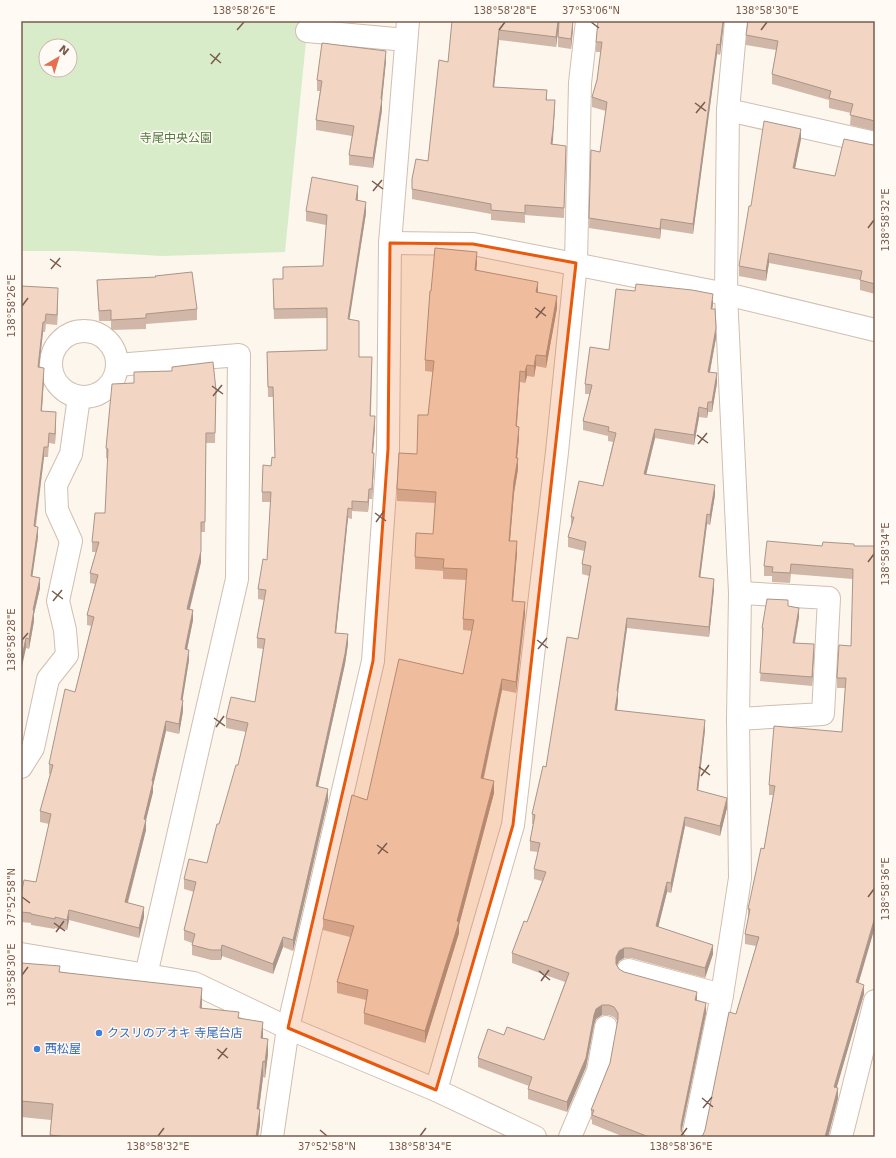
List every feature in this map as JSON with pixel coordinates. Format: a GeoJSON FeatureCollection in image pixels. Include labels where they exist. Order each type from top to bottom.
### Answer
{"type":"FeatureCollection","features":[{"type":"Feature","properties":{"kind":"street"},"geometry":{"type":"LineString","coordinates":[[436,1090],[513,825],[557,452],[576,264],[580,84],[587,21]]}},
{"type":"Feature","properties":{"kind":"street"},"geometry":{"type":"LineString","coordinates":[[693,1137],[722,995],[740,878],[738,719],[740,593],[726,294],[728,110],[736,21]]}},
{"type":"Feature","properties":{"kind":"street"},"geometry":{"type":"LineString","coordinates":[[272,1137],[288,1028],[373,661],[388,450],[390,243],[407,30],[307,31]]}},
{"type":"Feature","properties":{"kind":"street"},"geometry":{"type":"LineString","coordinates":[[728,110],[875,143]]}},
{"type":"Feature","properties":{"kind":"street"},"geometry":{"type":"LineString","coordinates":[[390,243],[473,244],[726,294],[875,330]]}},
{"type":"Feature","properties":{"kind":"street"},"geometry":{"type":"LineString","coordinates":[[79,331],[90,332],[101,336],[110,344],[115,354],[117,365],[114,376],[109,385],[101,392],[90,396],[80,397],[68,393],[59,386],[53,376],[51,364],[53,353],[59,342],[68,335],[79,331]]}},
{"type":"Feature","properties":{"kind":"street"},"geometry":{"type":"LineString","coordinates":[[117,365],[239,355],[237,578],[146,975]]}},
{"type":"Feature","properties":{"kind":"street"},"geometry":{"type":"LineString","coordinates":[[21,767],[33,748],[48,679],[67,655],[65,630],[58,601],[71,541],[57,510],[56,485],[71,454],[80,397]]}},
{"type":"Feature","properties":{"kind":"street"},"geometry":{"type":"LineString","coordinates":[[738,719],[823,714],[829,598],[740,593]]}},
{"type":"Feature","properties":{"kind":"street"},"geometry":{"type":"LineString","coordinates":[[21,954],[194,983],[288,1028],[436,1090],[535,1137]]}},
{"type":"Feature","properties":{"kind":"street"},"geometry":{"type":"LineString","coordinates":[[628,970],[722,995]]}},
{"type":"Feature","properties":{"kind":"street"},"geometry":{"type":"LineString","coordinates":[[840,1137],[875,1001]]}},
{"type":"Feature","properties":{"kind":"street"},"geometry":{"type":"LineString","coordinates":[[570,1137],[598,1071],[606,1027]]}},
{"type":"Feature","properties":{"kind":"highlighted area"},"geometry":{"type":"Polygon","coordinates":[[[390,243],[473,244],[576,263],[513,825],[436,1090],[288,1028],[373,661],[388,449],[390,243]]]}},
{"type":"Feature","properties":{"kind":"green space","name":"寺尾中央公園"},"geometry":{"type":"Polygon","coordinates":[[[21,21],[308,21],[285,252],[162,256],[75,251],[21,251],[21,21]]]}},
{"type":"Feature","properties":{"kind":"building"},"geometry":{"type":"Polygon","coordinates":[[[452,21],[558,21],[556,37],[499,30],[493,87],[547,90],[546,100],[555,100],[551,144],[566,146],[564,208],[525,205],[525,213],[491,210],[491,204],[412,189],[412,179],[416,159],[428,161],[439,60],[448,62],[452,21]]]}},
{"type":"Feature","properties":{"kind":"building"},"geometry":{"type":"Polygon","coordinates":[[[559,21],[573,21],[571,39],[558,37],[559,21]]]}},
{"type":"Feature","properties":{"kind":"building"},"geometry":{"type":"Polygon","coordinates":[[[598,21],[723,21],[720,45],[717,44],[693,224],[661,219],[660,229],[589,218],[591,150],[600,152],[607,102],[592,97],[597,80],[602,42],[596,42],[598,21]]]}},
{"type":"Feature","properties":{"kind":"building"},"geometry":{"type":"Polygon","coordinates":[[[748,21],[875,21],[875,121],[850,115],[853,104],[829,98],[831,91],[772,74],[778,41],[746,35],[748,21]]]}},
{"type":"Feature","properties":{"kind":"building"},"geometry":{"type":"Polygon","coordinates":[[[322,43],[386,51],[382,99],[373,158],[349,155],[354,126],[316,120],[322,81],[317,80],[322,43]]]}},
{"type":"Feature","properties":{"kind":"building"},"geometry":{"type":"Polygon","coordinates":[[[764,121],[801,129],[793,168],[835,176],[844,139],[875,145],[875,284],[860,280],[862,271],[769,253],[766,271],[739,266],[749,206],[751,206],[764,121]]]}},
{"type":"Feature","properties":{"kind":"building"},"geometry":{"type":"Polygon","coordinates":[[[312,177],[358,186],[356,200],[366,202],[348,319],[359,321],[359,357],[372,357],[370,416],[375,416],[372,453],[374,453],[372,489],[369,489],[368,502],[352,501],[352,509],[348,508],[335,633],[348,634],[316,786],[328,789],[293,940],[283,937],[273,964],[222,945],[221,950],[211,950],[192,945],[195,934],[184,930],[196,882],[184,879],[189,859],[207,863],[217,824],[219,824],[236,765],[238,765],[248,723],[226,718],[231,697],[255,702],[265,639],[257,638],[266,590],[258,589],[263,559],[267,560],[271,492],[262,492],[263,465],[271,466],[272,457],[275,458],[273,387],[268,387],[267,352],[327,350],[327,308],[274,309],[273,279],[283,279],[283,267],[323,266],[327,215],[306,211],[312,177]]]}},
{"type":"Feature","properties":{"kind":"building"},"geometry":{"type":"Polygon","coordinates":[[[435,248],[477,252],[475,270],[538,282],[536,292],[557,296],[546,356],[536,355],[534,366],[527,365],[525,372],[520,371],[516,426],[519,427],[516,458],[518,458],[514,481],[509,541],[517,541],[512,601],[525,602],[516,682],[502,679],[481,778],[494,781],[457,921],[459,922],[425,1031],[364,1013],[368,990],[337,982],[354,926],[323,919],[352,795],[367,800],[399,659],[463,674],[474,620],[463,619],[467,569],[443,568],[444,559],[415,557],[416,533],[433,534],[436,492],[397,489],[399,453],[417,454],[418,415],[428,415],[434,361],[425,360],[435,248]]]}},
{"type":"Feature","properties":{"kind":"building"},"geometry":{"type":"Polygon","coordinates":[[[192,272],[197,309],[146,314],[146,318],[111,320],[111,310],[99,311],[97,280],[156,277],[155,276],[192,272]]]}},
{"type":"Feature","properties":{"kind":"building"},"geometry":{"type":"Polygon","coordinates":[[[636,284],[692,290],[713,294],[711,309],[715,309],[716,328],[708,372],[717,373],[712,402],[708,402],[707,409],[699,407],[694,435],[655,429],[644,474],[715,485],[710,515],[707,514],[699,577],[714,579],[709,627],[627,618],[615,710],[705,720],[697,790],[727,798],[720,826],[685,817],[671,883],[667,882],[656,926],[713,945],[705,968],[631,948],[624,948],[619,951],[616,957],[616,964],[619,969],[624,972],[697,992],[695,1000],[706,1003],[681,1125],[681,1131],[686,1137],[649,1137],[592,1115],[594,1110],[591,1110],[610,1063],[618,1019],[618,1013],[614,1007],[609,1005],[602,1005],[596,1009],[586,1058],[567,1102],[528,1089],[532,1077],[478,1058],[488,1029],[504,1035],[507,1027],[544,1040],[569,973],[512,953],[524,921],[527,922],[546,872],[534,869],[540,843],[530,841],[535,815],[532,814],[543,766],[546,767],[567,637],[578,639],[591,566],[582,564],[586,542],[568,537],[574,517],[571,517],[579,481],[603,486],[616,433],[608,431],[609,427],[583,421],[592,385],[585,384],[590,347],[609,350],[616,289],[635,291],[636,284]]]}},
{"type":"Feature","properties":{"kind":"building"},"geometry":{"type":"Polygon","coordinates":[[[21,286],[58,288],[57,315],[46,314],[45,322],[43,322],[38,367],[44,368],[41,411],[56,412],[55,434],[49,433],[48,447],[44,447],[34,526],[38,527],[31,576],[40,578],[33,610],[29,639],[26,638],[21,661],[21,286]]]}},
{"type":"Feature","properties":{"kind":"building"},"geometry":{"type":"Polygon","coordinates":[[[213,362],[216,390],[215,433],[206,433],[205,522],[201,522],[201,551],[187,609],[193,610],[185,649],[189,650],[181,700],[183,700],[179,724],[166,721],[144,819],[146,820],[125,902],[144,907],[139,928],[69,910],[67,920],[21,912],[21,895],[24,880],[36,882],[51,814],[40,811],[53,765],[49,764],[65,689],[75,692],[94,617],[87,615],[98,575],[90,573],[99,542],[92,542],[95,513],[105,513],[108,449],[106,448],[112,384],[134,383],[134,372],[172,371],[172,367],[213,362]]]}},
{"type":"Feature","properties":{"kind":"building"},"geometry":{"type":"Polygon","coordinates":[[[767,541],[822,546],[823,542],[854,544],[854,546],[875,546],[875,917],[856,982],[864,985],[834,1087],[838,1088],[825,1137],[700,1137],[703,1135],[705,1130],[729,1012],[736,1014],[759,937],[745,934],[750,909],[748,909],[761,848],[764,849],[775,786],[769,785],[774,726],[842,732],[846,678],[837,678],[839,645],[851,646],[853,569],[791,564],[790,573],[772,572],[773,567],[764,566],[767,541]]]}},
{"type":"Feature","properties":{"kind":"building"},"geometry":{"type":"Polygon","coordinates":[[[767,599],[788,600],[788,606],[799,608],[793,643],[814,644],[812,677],[760,673],[762,628],[767,599]]]}},
{"type":"Feature","properties":{"kind":"building"},"geometry":{"type":"Polygon","coordinates":[[[21,963],[60,966],[59,972],[202,988],[200,1008],[239,1012],[238,1018],[263,1022],[261,1038],[268,1039],[265,1062],[263,1061],[257,1109],[260,1109],[256,1137],[66,1137],[50,1135],[53,1104],[21,1101],[21,963]]]}},
{"type":"Feature","properties":{"kind":"place","name":"クスリのアオキ 寺尾台店"},"geometry":{"type":"Point","coordinates":[99,1033]}},
{"type":"Feature","properties":{"kind":"place","name":"西松屋"},"geometry":{"type":"Point","coordinates":[37,1049]}}]}
